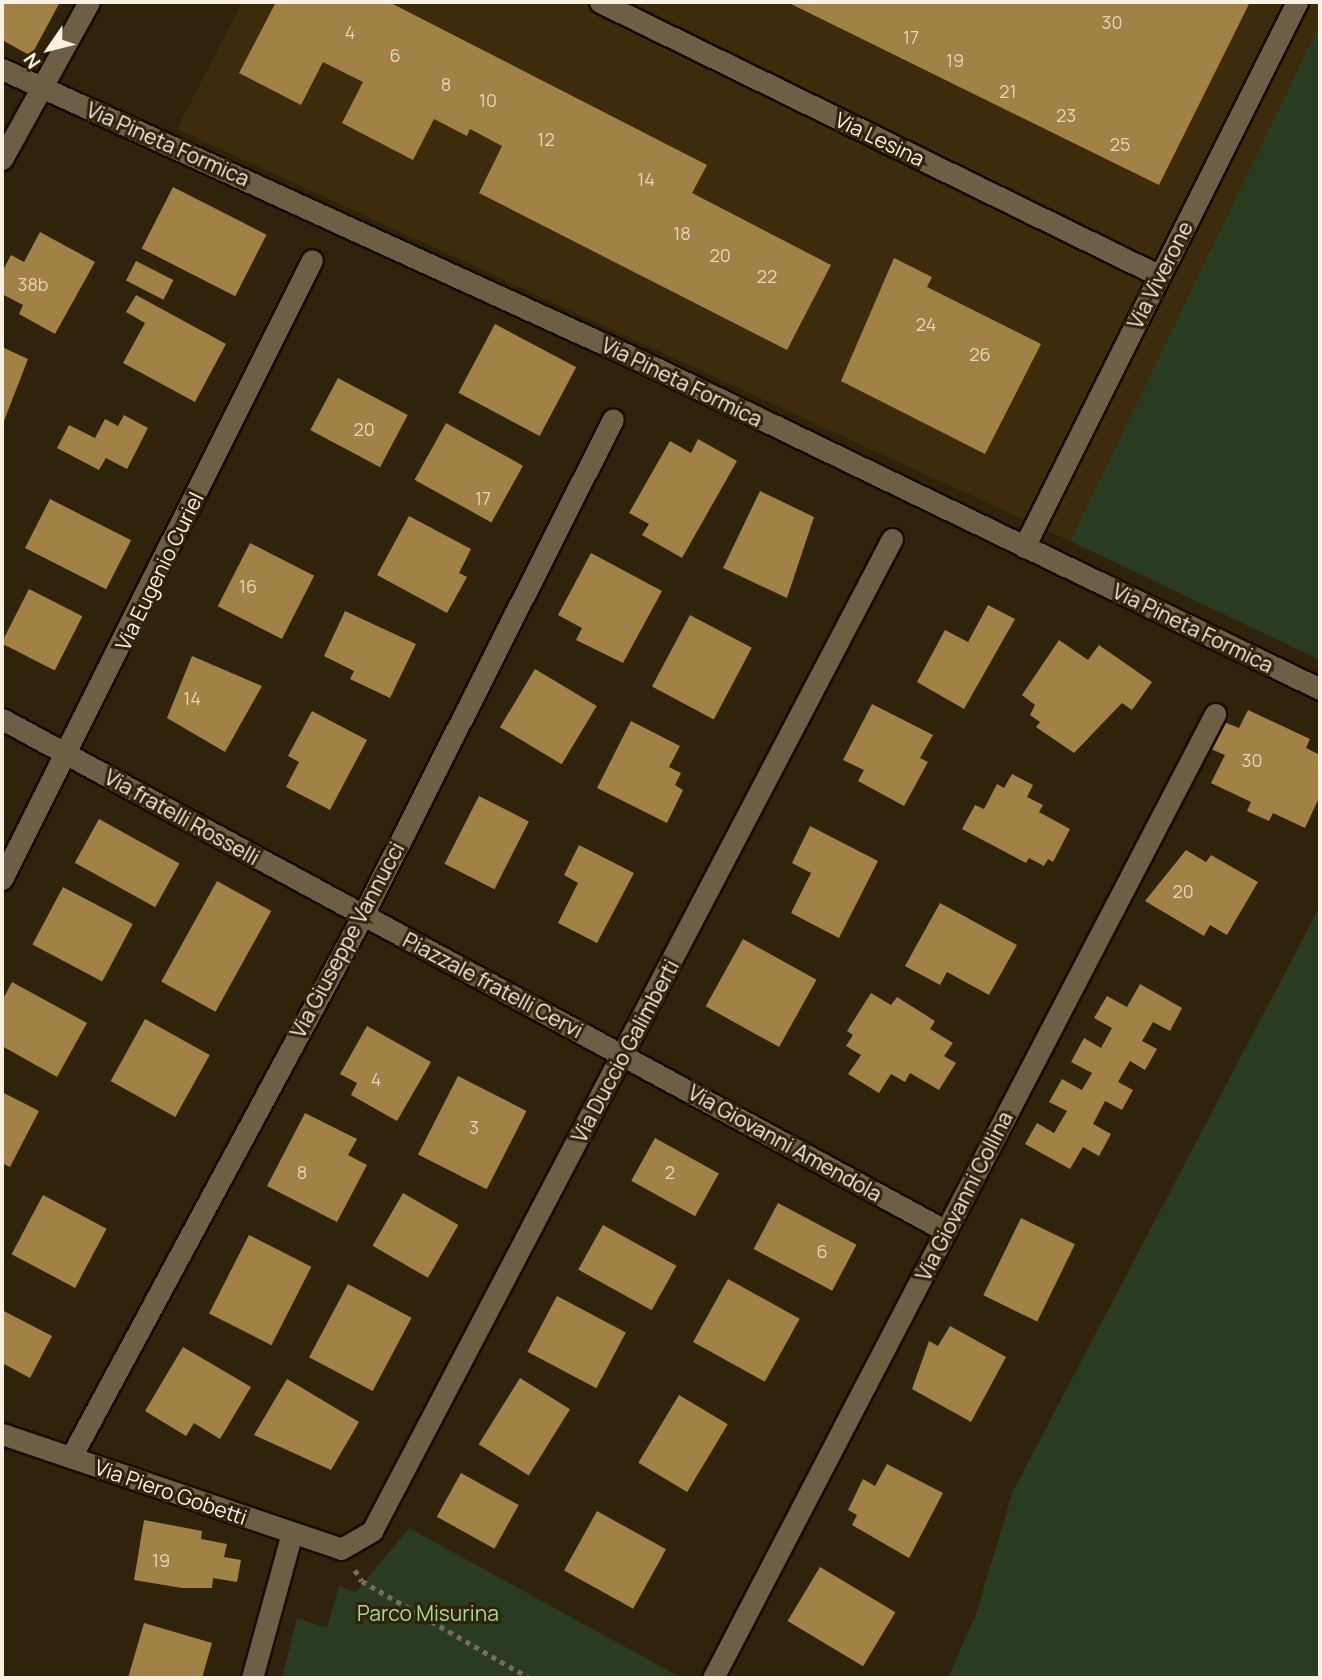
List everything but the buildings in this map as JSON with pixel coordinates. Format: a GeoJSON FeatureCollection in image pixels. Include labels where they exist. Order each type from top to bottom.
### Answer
{"type":"FeatureCollection","features":[{"type":"Feature","properties":{"kind":"street"},"geometry":{"type":"LineString","coordinates":[[2,159],[40,86],[89,2]]}},
{"type":"Feature","properties":{"kind":"street","name":"Via Lesina"},"geometry":{"type":"LineString","coordinates":[[600,2],[1160,276]]}},
{"type":"Feature","properties":{"kind":"street","name":"Via Viverone"},"geometry":{"type":"LineString","coordinates":[[1024,547],[1297,2]]}},
{"type":"Feature","properties":{"kind":"street","name":"Via Pineta Formica"},"geometry":{"type":"LineString","coordinates":[[2,69],[641,361],[1320,689]]}},
{"type":"Feature","properties":{"kind":"street","name":"Via Eugenio Curiel"},"geometry":{"type":"LineString","coordinates":[[2,879],[69,755],[312,260]]}},
{"type":"Feature","properties":{"kind":"street","name":"Via Giuseppe Vannucci"},"geometry":{"type":"LineString","coordinates":[[71,1457],[363,915],[613,419]]}},
{"type":"Feature","properties":{"kind":"street","name":"Via Duccio Galimberti"},"geometry":{"type":"LineString","coordinates":[[341,1549],[372,1531],[892,539]]}},
{"type":"Feature","properties":{"kind":"street","name":"Via Giovanni Collina"},"geometry":{"type":"LineString","coordinates":[[713,1678],[1214,714]]}},
{"type":"Feature","properties":{"kind":"street","name":"Via fratelli Rosselli"},"geometry":{"type":"LineString","coordinates":[[2,719],[363,915]]}},
{"type":"Feature","properties":{"kind":"street","name":"Piazzale fratelli Cervi"},"geometry":{"type":"LineString","coordinates":[[363,915],[623,1055]]}},
{"type":"Feature","properties":{"kind":"street","name":"Via Giovanni Amendola"},"geometry":{"type":"LineString","coordinates":[[623,1055],[946,1231]]}},
{"type":"Feature","properties":{"kind":"street","name":"Via Piero Gobetti"},"geometry":{"type":"LineString","coordinates":[[2,1433],[341,1549]]}},
{"type":"Feature","properties":{"kind":"street"},"geometry":{"type":"LineString","coordinates":[[252,1678],[292,1533]]}},
{"type":"Feature","properties":{"kind":"path"},"geometry":{"type":"LineString","coordinates":[[341,1549],[362,1581],[524,1677]]}},
{"type":"Feature","properties":{"kind":"shaded area"},"geometry":{"type":"Polygon","coordinates":[[[242,2],[1320,2],[1320,23],[1070,541],[177,129],[242,2]]]}},
{"type":"Feature","properties":{"kind":"green space"},"geometry":{"type":"Polygon","coordinates":[[[1320,23],[1320,660],[1070,541],[1320,23]]]}},
{"type":"Feature","properties":{"kind":"green space"},"geometry":{"type":"Polygon","coordinates":[[[1320,906],[1320,1678],[948,1678],[976,1614],[1013,1491],[1320,906]]]}},
{"type":"Feature","properties":{"kind":"green space","name":"Parco Misurina"},"geometry":{"type":"Polygon","coordinates":[[[409,1528],[682,1678],[282,1678],[297,1618],[327,1628],[339,1586],[356,1592],[409,1528]]]}}]}
